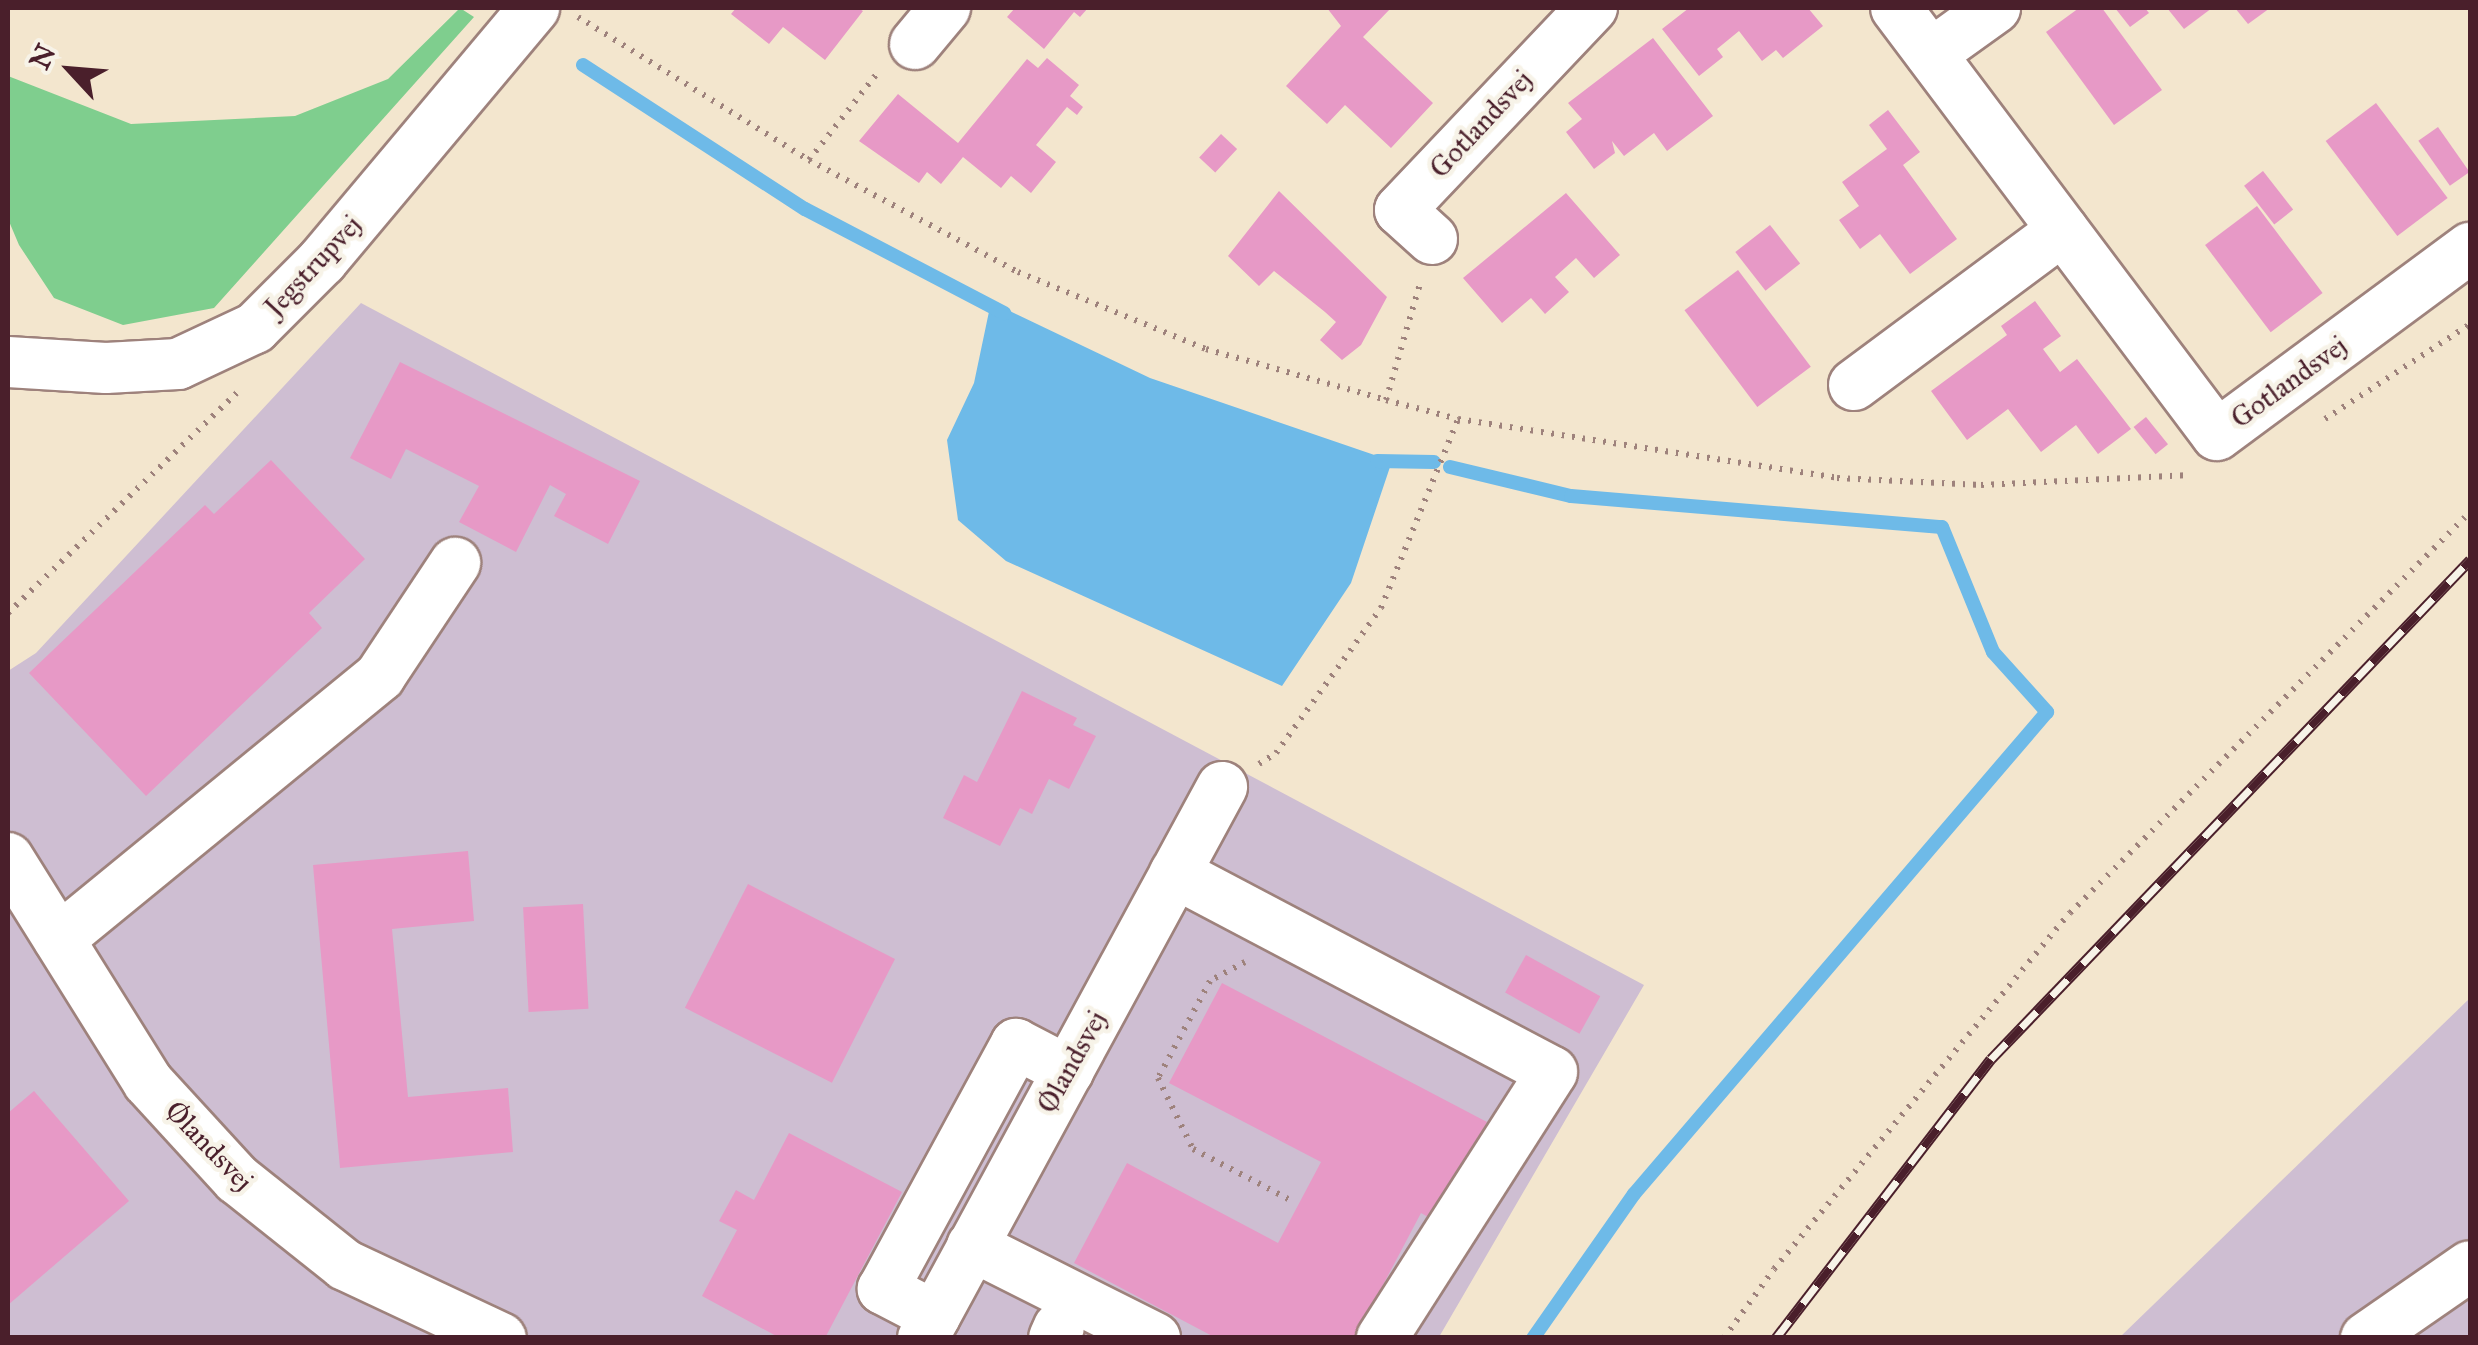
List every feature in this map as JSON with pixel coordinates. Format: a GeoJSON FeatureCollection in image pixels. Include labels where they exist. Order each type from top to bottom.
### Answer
{"type":"FeatureCollection","features":[{"type":"Feature","properties":{"kind":"street","name":"Gotlandsvej"},"geometry":{"type":"LineString","coordinates":[[1432,239],[1400,210],[1592,8]]}},
{"type":"Feature","properties":{"kind":"street","name":"Gotlandsvej"},"geometry":{"type":"LineString","coordinates":[[1896,8],[2217,435],[2470,248]]}},
{"type":"Feature","properties":{"kind":"street"},"geometry":{"type":"LineString","coordinates":[[1932,54],[1995,8]]}},
{"type":"Feature","properties":{"kind":"street","name":"Jegstrupvej"},"geometry":{"type":"LineString","coordinates":[[8,362],[106,368],[178,364],[255,328],[556,12]]}},
{"type":"Feature","properties":{"kind":"street"},"geometry":{"type":"LineString","coordinates":[[1854,385],[2063,230]]}},
{"type":"Feature","properties":{"kind":"street"},"geometry":{"type":"LineString","coordinates":[[58,939],[380,676],[455,563]]}},
{"type":"Feature","properties":{"kind":"street","name":"Ølandsvej"},"geometry":{"type":"LineString","coordinates":[[929,1326],[1222,787]]}},
{"type":"Feature","properties":{"kind":"street","name":"Ølandsvej"},"geometry":{"type":"LineString","coordinates":[[8,858],[148,1082],[237,1179],[345,1265],[501,1338]]}},
{"type":"Feature","properties":{"kind":"street"},"geometry":{"type":"LineString","coordinates":[[1175,873],[1552,1072],[1382,1338]]}},
{"type":"Feature","properties":{"kind":"street"},"geometry":{"type":"LineString","coordinates":[[929,1326],[883,1289],[1016,1044],[1068,1071]]}},
{"type":"Feature","properties":{"kind":"street"},"geometry":{"type":"LineString","coordinates":[[972,1246],[1155,1338]]}},
{"type":"Feature","properties":{"kind":"street"},"geometry":{"type":"LineString","coordinates":[[2366,1338],[2470,1266]]}},
{"type":"Feature","properties":{"kind":"path"},"geometry":{"type":"LineString","coordinates":[[556,12],[809,160],[1018,272],[1206,349],[1386,400],[1458,419],[1838,478],[1980,484],[2200,474]]}},
{"type":"Feature","properties":{"kind":"path"},"geometry":{"type":"LineString","coordinates":[[809,160],[899,45],[930,26]]}},
{"type":"Feature","properties":{"kind":"path"},"geometry":{"type":"LineString","coordinates":[[1386,400],[1432,239]]}},
{"type":"Feature","properties":{"kind":"path"},"geometry":{"type":"LineString","coordinates":[[2310,430],[2470,324]]}},
{"type":"Feature","properties":{"kind":"path"},"geometry":{"type":"LineString","coordinates":[[1222,787],[1276,753],[1381,608],[1458,419]]}},
{"type":"Feature","properties":{"kind":"path"},"geometry":{"type":"LineString","coordinates":[[1724,1338],[1774,1269],[2070,913],[2470,512]]}},
{"type":"Feature","properties":{"kind":"path"},"geometry":{"type":"LineString","coordinates":[[1268,922],[1243,966],[1210,981],[1158,1078],[1193,1150],[1292,1201]]}},
{"type":"Feature","properties":{"kind":"shaded area"},"geometry":{"type":"Polygon","coordinates":[[[361,303],[1644,985],[1439,1337],[8,1338],[8,671],[36,653],[361,303]]]}},
{"type":"Feature","properties":{"kind":"shaded area"},"geometry":{"type":"Polygon","coordinates":[[[2470,998],[2470,1337],[2120,1337],[2470,998]]]}},
{"type":"Feature","properties":{"kind":"green space"},"geometry":{"type":"Polygon","coordinates":[[[460,8],[474,17],[214,308],[123,325],[54,298],[19,245],[8,219],[8,76],[131,124],[295,116],[388,79],[460,8]]]}},
{"type":"Feature","properties":{"kind":"water"},"geometry":{"type":"Polygon","coordinates":[[[991,302],[1150,378],[1392,461],[1351,583],[1282,686],[1006,561],[958,520],[947,440],[974,383],[991,302]]]}},
{"type":"Feature","properties":{"kind":"building"},"geometry":{"type":"Polygon","coordinates":[[[736,8],[863,11],[825,60],[783,27],[769,44],[731,14],[736,8]]]}},
{"type":"Feature","properties":{"kind":"building"},"geometry":{"type":"Polygon","coordinates":[[[1015,8],[1088,8],[1080,17],[1074,12],[1044,49],[1007,17],[1015,8]]]}},
{"type":"Feature","properties":{"kind":"building"},"geometry":{"type":"Polygon","coordinates":[[[1327,8],[1391,8],[1363,37],[1433,103],[1391,148],[1345,105],[1327,124],[1286,86],[1341,26],[1327,8]]]}},
{"type":"Feature","properties":{"kind":"building"},"geometry":{"type":"Polygon","coordinates":[[[1689,8],[1808,8],[1823,26],[1783,58],[1776,50],[1762,61],[1739,31],[1717,49],[1723,57],[1699,76],[1662,29],[1689,8]]]}},
{"type":"Feature","properties":{"kind":"building"},"geometry":{"type":"Polygon","coordinates":[[[2079,8],[2102,8],[2162,90],[2114,125],[2046,32],[2079,8]]]}},
{"type":"Feature","properties":{"kind":"building"},"geometry":{"type":"Polygon","coordinates":[[[2115,8],[2145,8],[2149,13],[2130,27],[2115,8]]]}},
{"type":"Feature","properties":{"kind":"building"},"geometry":{"type":"Polygon","coordinates":[[[2167,8],[2212,8],[2184,29],[2167,8]]]}},
{"type":"Feature","properties":{"kind":"building"},"geometry":{"type":"Polygon","coordinates":[[[2235,8],[2270,8],[2248,24],[2235,8]]]}},
{"type":"Feature","properties":{"kind":"building"},"geometry":{"type":"Polygon","coordinates":[[[1653,38],[1713,116],[1667,151],[1654,133],[1624,156],[1612,141],[1615,153],[1594,169],[1566,132],[1582,119],[1568,103],[1653,38]]]}},
{"type":"Feature","properties":{"kind":"building"},"geometry":{"type":"Polygon","coordinates":[[[1047,58],[1079,85],[1070,96],[1083,107],[1077,115],[1067,107],[1036,145],[1056,162],[1031,193],[1011,176],[1001,188],[963,157],[941,184],[927,172],[919,183],[859,141],[898,94],[958,143],[1027,59],[1038,68],[1047,58]]]}},
{"type":"Feature","properties":{"kind":"building"},"geometry":{"type":"Polygon","coordinates":[[[2376,103],[2448,198],[2397,236],[2326,141],[2376,103]]]}},
{"type":"Feature","properties":{"kind":"building"},"geometry":{"type":"Polygon","coordinates":[[[1888,110],[1920,152],[1903,165],[1957,239],[1910,274],[1880,234],[1860,249],[1839,220],[1859,206],[1842,182],[1887,149],[1869,125],[1888,110]]]}},
{"type":"Feature","properties":{"kind":"building"},"geometry":{"type":"Polygon","coordinates":[[[2438,127],[2470,172],[2450,186],[2418,141],[2438,127]]]}},
{"type":"Feature","properties":{"kind":"building"},"geometry":{"type":"Polygon","coordinates":[[[1221,134],[1237,149],[1215,172],[1199,157],[1221,134]]]}},
{"type":"Feature","properties":{"kind":"building"},"geometry":{"type":"Polygon","coordinates":[[[2263,171],[2293,210],[2274,224],[2244,186],[2263,171]]]}},
{"type":"Feature","properties":{"kind":"building"},"geometry":{"type":"Polygon","coordinates":[[[1279,191],[1387,297],[1361,345],[1342,360],[1320,340],[1336,322],[1274,271],[1259,286],[1228,256],[1279,191]]]}},
{"type":"Feature","properties":{"kind":"building"},"geometry":{"type":"Polygon","coordinates":[[[1566,193],[1620,255],[1594,278],[1576,258],[1555,277],[1569,292],[1545,314],[1531,298],[1502,323],[1463,278],[1566,193]]]}},
{"type":"Feature","properties":{"kind":"building"},"geometry":{"type":"Polygon","coordinates":[[[2257,206],[2323,293],[2271,332],[2205,245],[2257,206]]]}},
{"type":"Feature","properties":{"kind":"building"},"geometry":{"type":"Polygon","coordinates":[[[1770,225],[1800,264],[1765,291],[1735,252],[1770,225]]]}},
{"type":"Feature","properties":{"kind":"building"},"geometry":{"type":"Polygon","coordinates":[[[1738,270],[1811,367],[1757,407],[1684,310],[1738,270]]]}},
{"type":"Feature","properties":{"kind":"building"},"geometry":{"type":"Polygon","coordinates":[[[2035,301],[2061,336],[2043,349],[2060,372],[2077,359],[2131,429],[2098,454],[2076,425],[2041,452],[2008,409],[1967,440],[1931,391],[2007,335],[2001,326],[2035,301]]]}},
{"type":"Feature","properties":{"kind":"building"},"geometry":{"type":"Polygon","coordinates":[[[400,362],[640,481],[608,544],[554,516],[566,494],[550,485],[516,552],[459,522],[479,486],[406,449],[391,479],[350,458],[400,362]]]}},
{"type":"Feature","properties":{"kind":"building"},"geometry":{"type":"Polygon","coordinates":[[[2146,417],[2168,444],[2156,454],[2134,427],[2146,417]]]}},
{"type":"Feature","properties":{"kind":"building"},"geometry":{"type":"Polygon","coordinates":[[[271,460],[365,559],[309,613],[322,628],[146,796],[29,673],[205,505],[214,514],[271,460]]]}},
{"type":"Feature","properties":{"kind":"building"},"geometry":{"type":"Polygon","coordinates":[[[1022,691],[1077,718],[1073,725],[1096,736],[1069,789],[1049,779],[1032,814],[1020,808],[1000,846],[943,818],[964,775],[977,782],[1022,691]]]}},
{"type":"Feature","properties":{"kind":"building"},"geometry":{"type":"Polygon","coordinates":[[[468,851],[474,921],[392,929],[408,1097],[508,1088],[513,1152],[340,1168],[313,865],[468,851]]]}},
{"type":"Feature","properties":{"kind":"building"},"geometry":{"type":"Polygon","coordinates":[[[748,884],[895,959],[832,1083],[685,1008],[748,884]]]}},
{"type":"Feature","properties":{"kind":"building"},"geometry":{"type":"Polygon","coordinates":[[[583,904],[588,1009],[529,1012],[523,907],[583,904]]]}},
{"type":"Feature","properties":{"kind":"building"},"geometry":{"type":"Polygon","coordinates":[[[1526,955],[1600,996],[1579,1034],[1505,993],[1526,955]]]}},
{"type":"Feature","properties":{"kind":"building"},"geometry":{"type":"Polygon","coordinates":[[[1222,983],[1487,1122],[1435,1221],[1421,1213],[1355,1338],[1216,1338],[1074,1263],[1127,1163],[1278,1243],[1321,1162],[1169,1083],[1222,983]]]}},
{"type":"Feature","properties":{"kind":"building"},"geometry":{"type":"Polygon","coordinates":[[[34,1091],[129,1201],[8,1305],[8,1113],[34,1091]]]}},
{"type":"Feature","properties":{"kind":"building"},"geometry":{"type":"Polygon","coordinates":[[[789,1133],[902,1192],[825,1338],[780,1338],[702,1296],[737,1230],[719,1221],[736,1190],[754,1200],[789,1133]]]}},
{"type":"Feature","properties":{"kind":"waterway"},"geometry":{"type":"LineString","coordinates":[[583,65],[805,209],[1004,313]]}},
{"type":"Feature","properties":{"kind":"waterway"},"geometry":{"type":"LineString","coordinates":[[1377,461],[1434,462]]}},
{"type":"Feature","properties":{"kind":"waterway"},"geometry":{"type":"LineString","coordinates":[[1450,467],[1571,496],[1942,527],[1993,652],[2047,712],[1634,1194],[1533,1338]]}},
{"type":"Feature","properties":{"kind":"railway"},"geometry":{"type":"LineString","coordinates":[[1776,1338],[1991,1059],[2470,560]]}}]}
